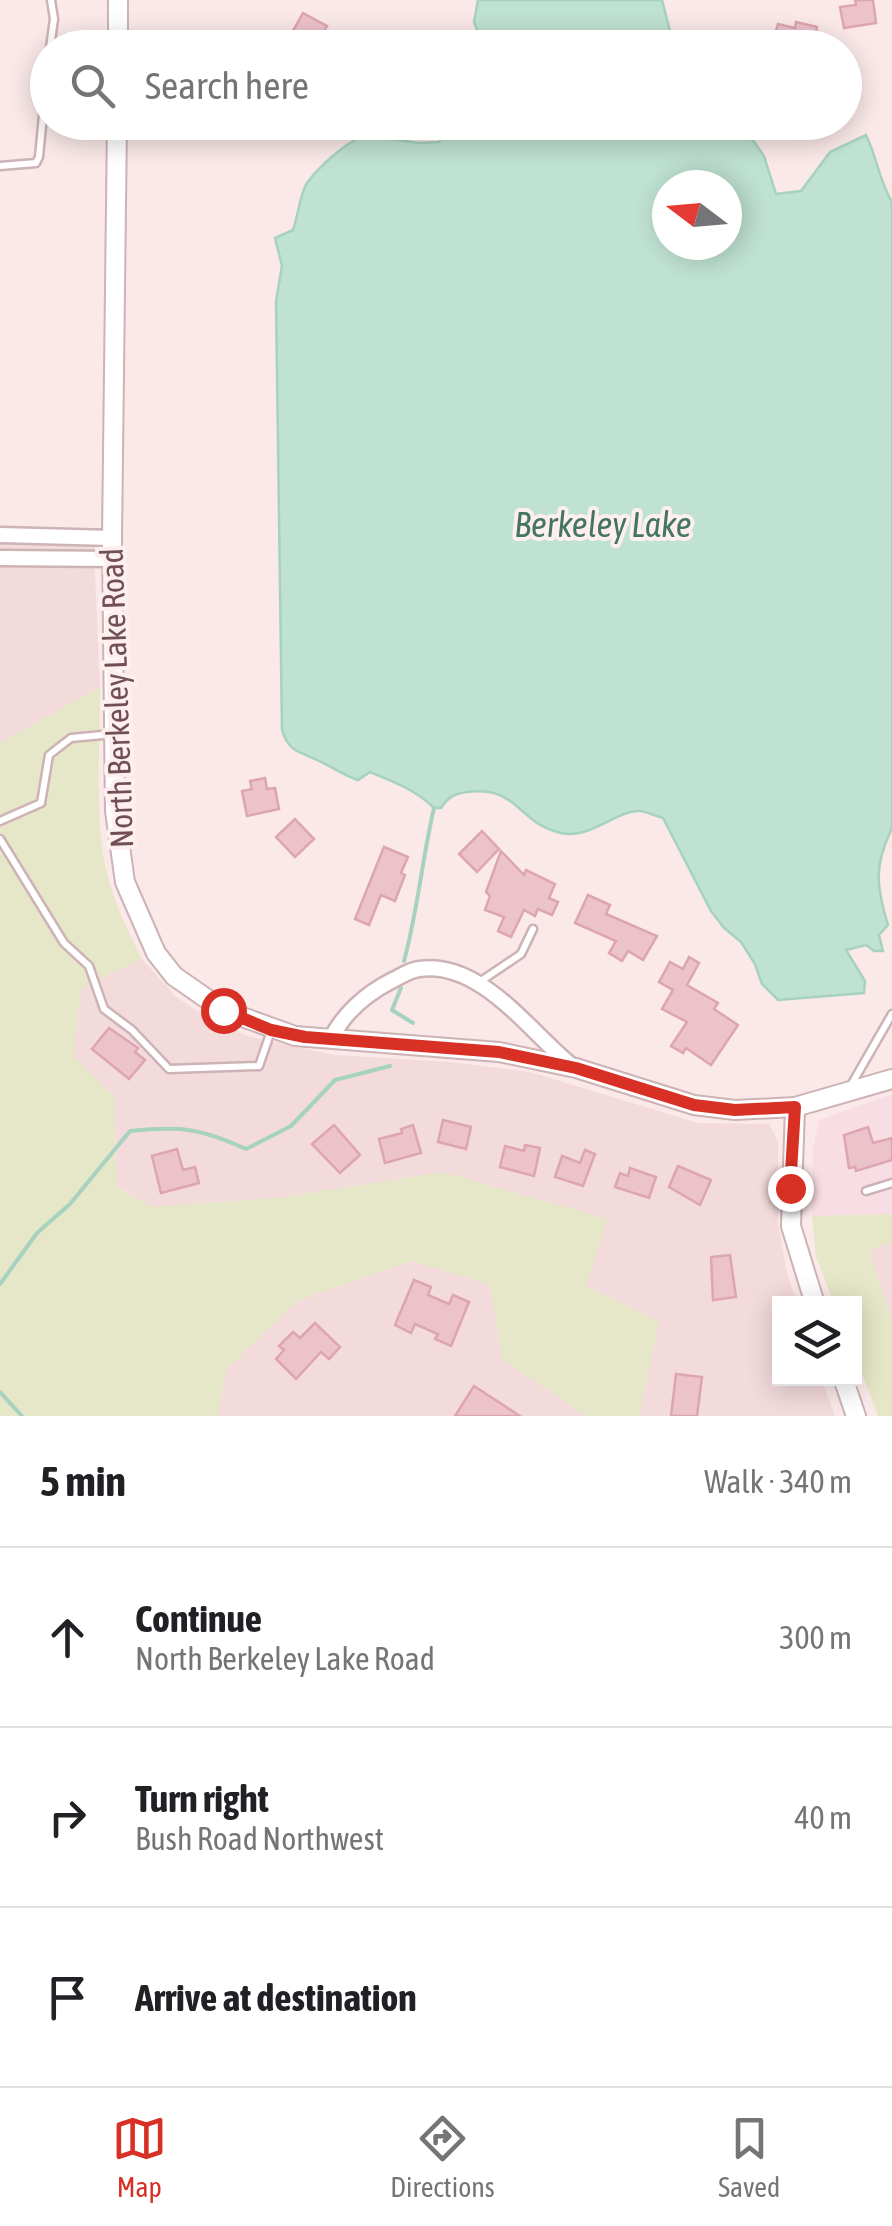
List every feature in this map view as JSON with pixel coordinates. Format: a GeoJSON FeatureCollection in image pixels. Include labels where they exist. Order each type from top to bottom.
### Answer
{"type":"FeatureCollection","features":[{"type":"Feature","properties":{"kind":"street"},"geometry":{"type":"LineString","coordinates":[[118,0],[118,30]]}},
{"type":"Feature","properties":{"kind":"street","name":"North Berkeley Lake Road"},"geometry":{"type":"LineString","coordinates":[[117,140],[112,538],[115,812],[124,882],[156,953],[174,976],[206,1001],[271,1030],[331,1039],[499,1052],[576,1068],[694,1105],[735,1110],[795,1107],[892,1078]]}},
{"type":"Feature","properties":{"kind":"street"},"geometry":{"type":"LineString","coordinates":[[0,536],[112,538]]}},
{"type":"Feature","properties":{"kind":"street"},"geometry":{"type":"LineString","coordinates":[[0,558],[112,559]]}},
{"type":"Feature","properties":{"kind":"street"},"geometry":{"type":"LineString","coordinates":[[331,1039],[337,1026],[371,991],[415,969],[439,968],[477,983],[576,1068]]}},
{"type":"Feature","properties":{"kind":"street"},"geometry":{"type":"LineString","coordinates":[[795,1107],[791,1226],[813,1296]]}},
{"type":"Feature","properties":{"kind":"street"},"geometry":{"type":"LineString","coordinates":[[846,1386],[856,1416]]}},
{"type":"Feature","properties":{"kind":"lane"},"geometry":{"type":"LineString","coordinates":[[51,0],[53,30]]}},
{"type":"Feature","properties":{"kind":"lane"},"geometry":{"type":"LineString","coordinates":[[0,166],[36,163],[41,140]]}},
{"type":"Feature","properties":{"kind":"lane"},"geometry":{"type":"LineString","coordinates":[[0,821],[41,803],[49,755],[70,738],[114,734]]}},
{"type":"Feature","properties":{"kind":"lane"},"geometry":{"type":"LineString","coordinates":[[0,839],[64,943],[88,966],[104,1009],[132,1030],[169,1069],[258,1066],[271,1030]]}},
{"type":"Feature","properties":{"kind":"lane"},"geometry":{"type":"LineString","coordinates":[[477,983],[521,954],[533,929]]}},
{"type":"Feature","properties":{"kind":"lane"},"geometry":{"type":"LineString","coordinates":[[847,1093],[892,1014]]}},
{"type":"Feature","properties":{"kind":"lane"},"geometry":{"type":"LineString","coordinates":[[866,1191],[892,1183]]}},
{"type":"Feature","properties":{"kind":"shaded area"},"geometry":{"type":"Polygon","coordinates":[[[93,532],[100,687],[0,743],[0,533],[93,532]]]}},
{"type":"Feature","properties":{"kind":"shaded area"},"geometry":{"type":"Polygon","coordinates":[[[100,687],[99,805],[103,851],[113,895],[142,959],[81,988],[73,1056],[115,1098],[116,1187],[152,1207],[284,1197],[442,1172],[607,1219],[586,1286],[659,1322],[639,1416],[586,1416],[502,1359],[490,1285],[412,1261],[297,1301],[226,1370],[218,1416],[0,1416],[0,743],[100,687]]]}},
{"type":"Feature","properties":{"kind":"shaded area"},"geometry":{"type":"Polygon","coordinates":[[[142,959],[176,997],[214,1021],[250,1037],[335,1055],[530,1072],[698,1123],[769,1124],[778,1141],[778,1222],[795,1296],[772,1296],[772,1386],[824,1386],[835,1416],[639,1416],[659,1322],[586,1286],[606,1219],[442,1172],[284,1197],[151,1207],[116,1186],[115,1098],[73,1057],[81,988],[142,959]]]}},
{"type":"Feature","properties":{"kind":"shaded area"},"geometry":{"type":"Polygon","coordinates":[[[892,1094],[892,1214],[812,1216],[813,1148],[819,1120],[892,1094]]]}},
{"type":"Feature","properties":{"kind":"shaded area"},"geometry":{"type":"Polygon","coordinates":[[[892,1214],[892,1242],[869,1251],[892,1319],[892,1416],[878,1416],[862,1374],[862,1296],[831,1296],[816,1257],[812,1216],[892,1214]]]}},
{"type":"Feature","properties":{"kind":"shaded area"},"geometry":{"type":"Polygon","coordinates":[[[892,1242],[892,1319],[869,1250],[892,1242]]]}},
{"type":"Feature","properties":{"kind":"shaded area"},"geometry":{"type":"Polygon","coordinates":[[[412,1261],[490,1285],[502,1359],[586,1416],[218,1416],[226,1370],[297,1301],[412,1261]]]}},
{"type":"Feature","properties":{"kind":"water"},"geometry":{"type":"Polygon","coordinates":[[[478,0],[662,0],[670,30],[477,30],[474,22],[478,0]]]}},
{"type":"Feature","properties":{"kind":"water","name":"Berkeley Lake"},"geometry":{"type":"Polygon","coordinates":[[[866,135],[892,202],[892,828],[882,853],[879,876],[888,925],[879,935],[883,951],[866,945],[846,950],[865,981],[864,993],[778,1000],[762,984],[741,942],[711,911],[663,818],[631,812],[569,834],[543,827],[497,794],[458,794],[441,808],[434,808],[412,791],[370,772],[358,780],[348,776],[296,750],[285,738],[276,301],[282,266],[275,238],[293,230],[307,183],[348,144],[355,140],[753,140],[764,156],[776,194],[801,191],[830,152],[866,135]]]}},
{"type":"Feature","properties":{"kind":"building"},"geometry":{"type":"Polygon","coordinates":[[[855,0],[873,0],[876,23],[844,28],[840,7],[856,5],[855,0]]]}},
{"type":"Feature","properties":{"kind":"building"},"geometry":{"type":"Polygon","coordinates":[[[303,13],[327,26],[325,30],[293,30],[303,13]]]}},
{"type":"Feature","properties":{"kind":"building"},"geometry":{"type":"Polygon","coordinates":[[[796,22],[817,27],[776,30],[778,24],[795,28],[796,22]]]}},
{"type":"Feature","properties":{"kind":"building"},"geometry":{"type":"Polygon","coordinates":[[[265,778],[267,789],[275,788],[279,809],[247,816],[242,791],[252,789],[250,781],[265,778]]]}},
{"type":"Feature","properties":{"kind":"building"},"geometry":{"type":"Polygon","coordinates":[[[295,819],[314,839],[295,857],[276,837],[295,819]]]}},
{"type":"Feature","properties":{"kind":"building"},"geometry":{"type":"Polygon","coordinates":[[[482,831],[499,849],[477,872],[459,854],[482,831]]]}},
{"type":"Feature","properties":{"kind":"building"},"geometry":{"type":"Polygon","coordinates":[[[384,847],[408,857],[401,873],[405,875],[395,901],[381,895],[369,925],[355,919],[384,847]]]}},
{"type":"Feature","properties":{"kind":"building"},"geometry":{"type":"Polygon","coordinates":[[[501,851],[524,875],[526,870],[555,884],[549,898],[558,902],[552,915],[538,909],[535,916],[524,910],[511,937],[498,931],[504,917],[485,910],[490,896],[486,892],[501,851]]]}},
{"type":"Feature","properties":{"kind":"building"},"geometry":{"type":"Polygon","coordinates":[[[588,895],[610,905],[606,914],[657,936],[643,960],[628,951],[622,961],[609,953],[616,941],[575,923],[588,895]]]}},
{"type":"Feature","properties":{"kind":"building"},"geometry":{"type":"Polygon","coordinates":[[[689,957],[699,963],[687,985],[718,1003],[714,1009],[738,1025],[711,1065],[686,1048],[683,1053],[671,1046],[687,1022],[662,1009],[673,990],[659,982],[670,962],[683,969],[689,957]]]}},
{"type":"Feature","properties":{"kind":"building"},"geometry":{"type":"Polygon","coordinates":[[[109,1028],[138,1048],[135,1052],[145,1060],[129,1079],[92,1049],[109,1028]]]}},
{"type":"Feature","properties":{"kind":"building"},"geometry":{"type":"Polygon","coordinates":[[[443,1120],[471,1127],[466,1149],[438,1142],[443,1120]]]}},
{"type":"Feature","properties":{"kind":"building"},"geometry":{"type":"Polygon","coordinates":[[[334,1125],[360,1155],[340,1173],[312,1144],[334,1125]]]}},
{"type":"Feature","properties":{"kind":"building"},"geometry":{"type":"Polygon","coordinates":[[[413,1125],[421,1153],[385,1163],[379,1139],[402,1133],[401,1129],[413,1125]]]}},
{"type":"Feature","properties":{"kind":"building"},"geometry":{"type":"Polygon","coordinates":[[[868,1127],[873,1143],[892,1138],[892,1160],[856,1171],[855,1167],[849,1168],[844,1135],[868,1127]]]}},
{"type":"Feature","properties":{"kind":"building"},"geometry":{"type":"Polygon","coordinates":[[[525,1145],[540,1148],[534,1176],[500,1167],[505,1146],[524,1151],[525,1145]]]}},
{"type":"Feature","properties":{"kind":"building"},"geometry":{"type":"Polygon","coordinates":[[[177,1149],[183,1170],[195,1167],[199,1183],[161,1193],[152,1156],[177,1149]]]}},
{"type":"Feature","properties":{"kind":"building"},"geometry":{"type":"Polygon","coordinates":[[[585,1150],[595,1154],[583,1186],[555,1177],[562,1156],[580,1163],[585,1150]]]}},
{"type":"Feature","properties":{"kind":"building"},"geometry":{"type":"Polygon","coordinates":[[[678,1166],[711,1180],[700,1205],[669,1187],[678,1166]]]}},
{"type":"Feature","properties":{"kind":"building"},"geometry":{"type":"Polygon","coordinates":[[[630,1168],[656,1177],[649,1198],[615,1187],[620,1173],[628,1176],[630,1168]]]}},
{"type":"Feature","properties":{"kind":"building"},"geometry":{"type":"Polygon","coordinates":[[[730,1255],[736,1297],[713,1300],[711,1257],[730,1255]]]}},
{"type":"Feature","properties":{"kind":"building"},"geometry":{"type":"Polygon","coordinates":[[[414,1280],[431,1287],[428,1295],[449,1304],[453,1295],[469,1302],[451,1346],[435,1339],[438,1334],[415,1324],[411,1333],[395,1325],[414,1280]]]}},
{"type":"Feature","properties":{"kind":"building"},"geometry":{"type":"Polygon","coordinates":[[[315,1323],[340,1347],[329,1359],[321,1352],[296,1379],[276,1359],[284,1350],[279,1346],[293,1332],[300,1338],[315,1323]]]}},
{"type":"Feature","properties":{"kind":"building"},"geometry":{"type":"Polygon","coordinates":[[[676,1374],[702,1377],[697,1416],[671,1416],[676,1374]]]}},
{"type":"Feature","properties":{"kind":"building"},"geometry":{"type":"Polygon","coordinates":[[[474,1386],[520,1416],[455,1416],[474,1386]]]}},
{"type":"Feature","properties":{"kind":"waterway"},"geometry":{"type":"LineString","coordinates":[[404,961],[434,808]]}},
{"type":"Feature","properties":{"kind":"waterway"},"geometry":{"type":"LineString","coordinates":[[401,988],[392,1010],[413,1023]]}},
{"type":"Feature","properties":{"kind":"waterway"},"geometry":{"type":"LineString","coordinates":[[0,1284],[37,1233],[70,1204],[130,1131],[190,1130],[246,1149],[291,1126],[335,1080],[390,1066]]}},
{"type":"Feature","properties":{"kind":"waterway"},"geometry":{"type":"LineString","coordinates":[[0,1392],[22,1416]]}},
{"type":"Feature","properties":{"kind":"route"},"geometry":{"type":"LineString","coordinates":[[223,1010],[271,1030],[305,1037],[499,1052],[576,1068],[694,1105],[735,1110],[795,1107],[790,1188]]}}]}
